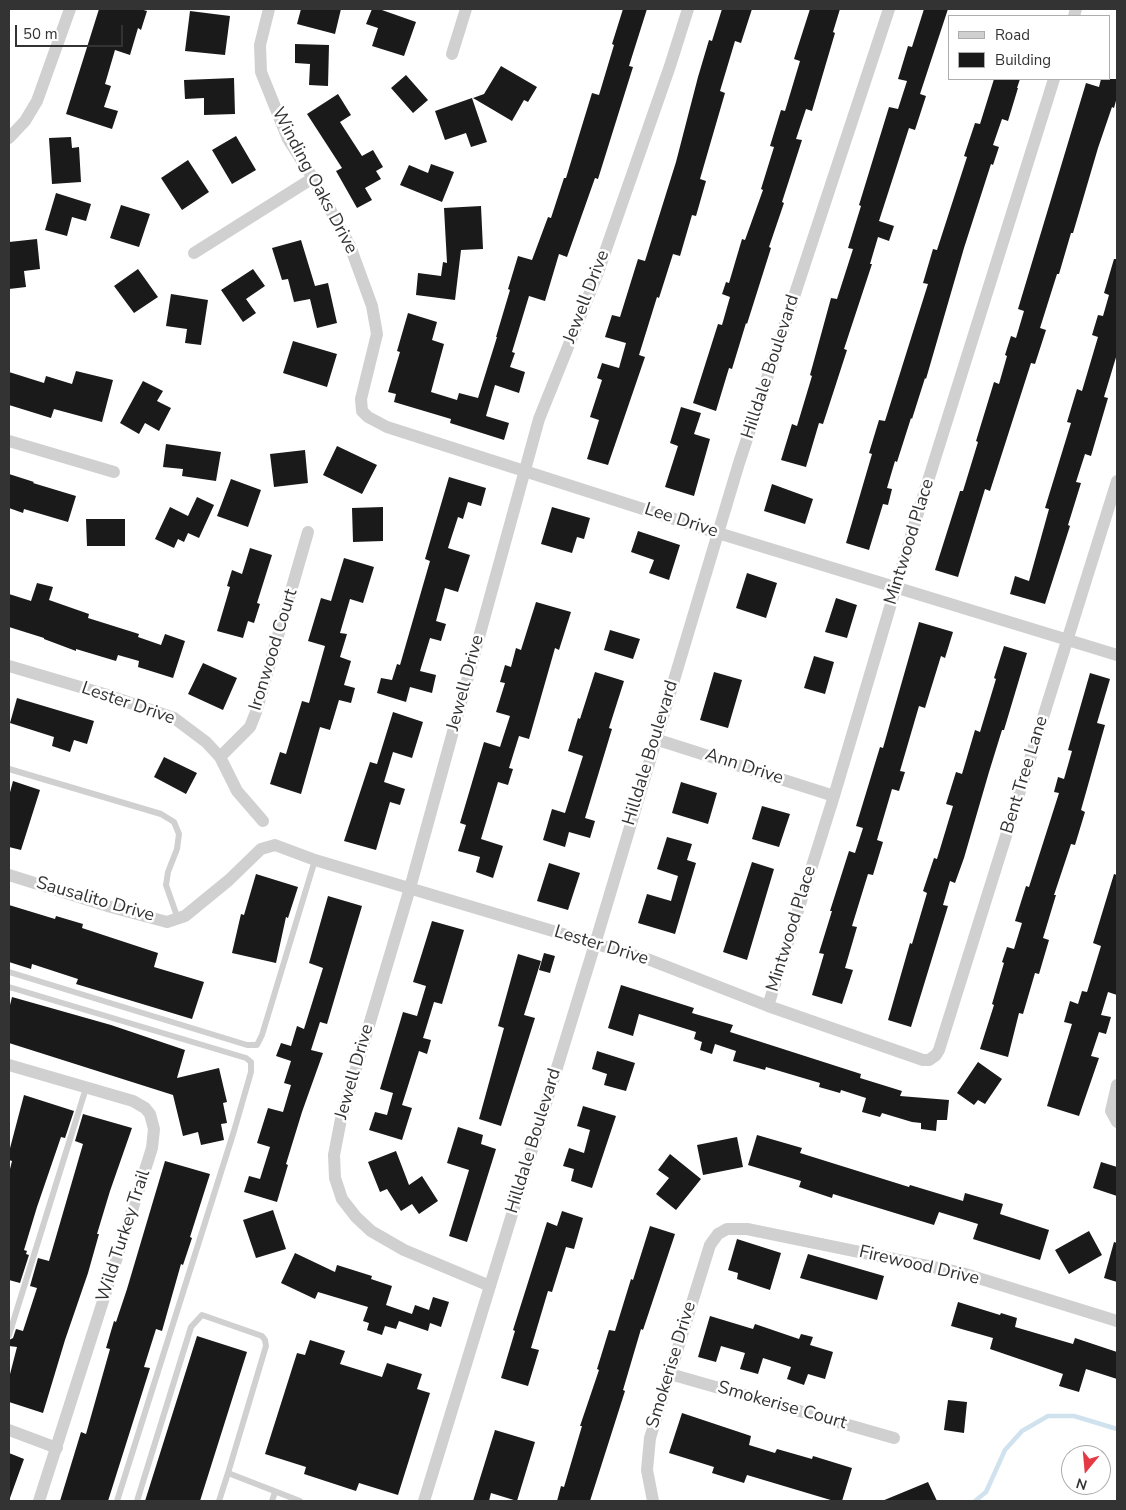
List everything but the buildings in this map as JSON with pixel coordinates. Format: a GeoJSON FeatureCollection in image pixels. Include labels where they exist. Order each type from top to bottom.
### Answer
{"type":"FeatureCollection","features":[{"type":"Feature","properties":{"kind":"street"},"geometry":{"type":"LineString","coordinates":[[9,138],[25,122],[37,101],[70,9]]}},
{"type":"Feature","properties":{"kind":"street","name":"Winding Oaks Drive"},"geometry":{"type":"LineString","coordinates":[[269,9],[260,44],[261,72],[288,139],[350,246],[368,295]]}},
{"type":"Feature","properties":{"kind":"street"},"geometry":{"type":"LineString","coordinates":[[452,54],[466,9]]}},
{"type":"Feature","properties":{"kind":"street","name":"Jewell Drive"},"geometry":{"type":"LineString","coordinates":[[490,1286],[404,1250],[371,1231],[356,1217],[342,1199],[335,1178],[334,1155],[341,1119],[410,888],[539,419],[603,257],[688,9]]}},
{"type":"Feature","properties":{"kind":"street","name":"Hilldale Boulevard"},"geometry":{"type":"LineString","coordinates":[[424,1501],[739,463],[889,9]]}},
{"type":"Feature","properties":{"kind":"street","name":"Mintwood Place"},"geometry":{"type":"LineString","coordinates":[[768,1006],[1054,80]]}},
{"type":"Feature","properties":{"kind":"street"},"geometry":{"type":"LineString","coordinates":[[194,253],[312,178]]}},
{"type":"Feature","properties":{"kind":"street","name":"Lee Drive"},"geometry":{"type":"LineString","coordinates":[[368,295],[377,334],[361,399],[362,411],[368,417],[387,426],[718,533],[1117,655]]}},
{"type":"Feature","properties":{"kind":"street"},"geometry":{"type":"LineString","coordinates":[[9,441],[114,472]]}},
{"type":"Feature","properties":{"kind":"street","name":"Bent Tree Lane"},"geometry":{"type":"LineString","coordinates":[[923,1060],[929,1060],[939,1050],[1117,480]]}},
{"type":"Feature","properties":{"kind":"street","name":"Ironwood Court"},"geometry":{"type":"LineString","coordinates":[[220,757],[250,727],[256,712],[308,532]]}},
{"type":"Feature","properties":{"kind":"street","name":"Lester Drive"},"geometry":{"type":"LineString","coordinates":[[9,666],[104,694],[174,718],[195,733],[220,757],[237,791],[263,821]]}},
{"type":"Feature","properties":{"kind":"street","name":"Ann Drive"},"geometry":{"type":"LineString","coordinates":[[655,739],[834,796]]}},
{"type":"Feature","properties":{"kind":"street","name":"Lester Drive"},"geometry":{"type":"LineString","coordinates":[[275,845],[315,860],[650,960],[768,1006],[923,1060]]}},
{"type":"Feature","properties":{"kind":"street","name":"Sausalito Drive"},"geometry":{"type":"LineString","coordinates":[[9,875],[111,907],[167,922],[178,919],[192,911],[229,880],[261,849],[275,845]]}},
{"type":"Feature","properties":{"kind":"street","name":"Wild Turkey Trail"},"geometry":{"type":"LineString","coordinates":[[9,1065],[133,1101],[150,1114],[154,1128],[152,1148],[39,1501]]}},
{"type":"Feature","properties":{"kind":"street"},"geometry":{"type":"LineString","coordinates":[[1117,1085],[1111,1111],[1117,1122]]}},
{"type":"Feature","properties":{"kind":"street","name":"Firewood Drive"},"geometry":{"type":"LineString","coordinates":[[718,1234],[727,1229],[747,1229],[962,1274],[1117,1321]]}},
{"type":"Feature","properties":{"kind":"street","name":"Smokerise Drive"},"geometry":{"type":"LineString","coordinates":[[653,1501],[647,1470],[650,1438],[710,1245],[718,1234]]}},
{"type":"Feature","properties":{"kind":"street","name":"Smokerise Court"},"geometry":{"type":"LineString","coordinates":[[670,1374],[894,1438]]}},
{"type":"Feature","properties":{"kind":"street"},"geometry":{"type":"LineString","coordinates":[[9,1430],[57,1448]]}},
{"type":"Feature","properties":{"kind":"lane"},"geometry":{"type":"LineString","coordinates":[[9,769],[161,814],[174,822],[179,834],[177,849],[168,872],[166,885],[178,919]]}},
{"type":"Feature","properties":{"kind":"lane"},"geometry":{"type":"LineString","coordinates":[[9,972],[247,1046],[257,1045],[262,1035],[315,860]]}},
{"type":"Feature","properties":{"kind":"lane"},"geometry":{"type":"LineString","coordinates":[[9,987],[246,1058],[251,1062],[251,1072],[234,1131],[117,1501]]}},
{"type":"Feature","properties":{"kind":"lane"},"geometry":{"type":"LineString","coordinates":[[9,1335],[86,1088]]}},
{"type":"Feature","properties":{"kind":"lane"},"geometry":{"type":"LineString","coordinates":[[138,1501],[191,1327],[202,1315],[262,1336],[266,1340],[266,1346],[219,1501]]}},
{"type":"Feature","properties":{"kind":"lane"},"geometry":{"type":"LineString","coordinates":[[228,1473],[300,1501]]}},
{"type":"Feature","properties":{"kind":"lane"},"geometry":{"type":"LineString","coordinates":[[272,1501],[276,1492]]}},
{"type":"Feature","properties":{"kind":"waterway"},"geometry":{"type":"LineString","coordinates":[[975,1501],[986,1492],[1005,1450],[1022,1431],[1048,1416],[1074,1416],[1117,1429]]}}]}
